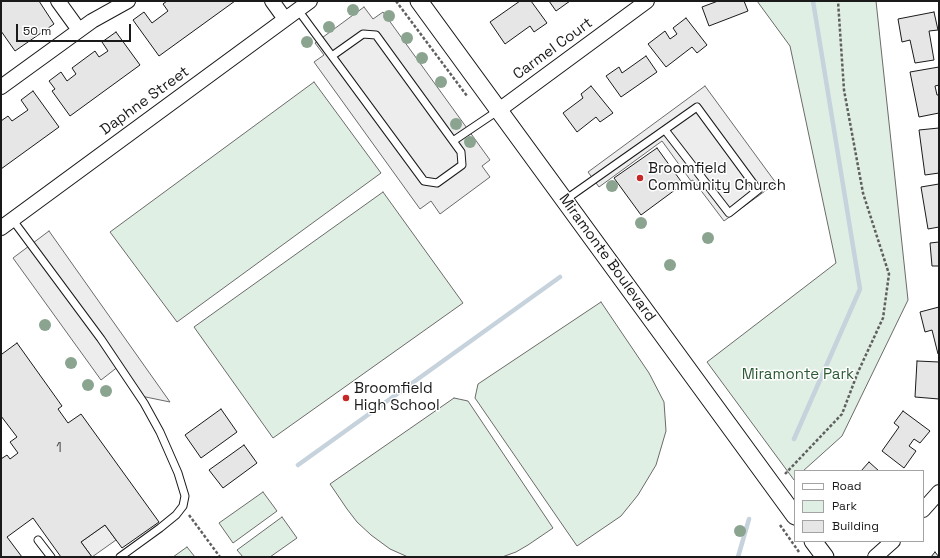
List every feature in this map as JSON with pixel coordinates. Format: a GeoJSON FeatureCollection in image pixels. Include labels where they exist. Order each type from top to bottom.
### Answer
{"type":"FeatureCollection","features":[{"type":"Feature","properties":{"kind":"street"},"geometry":{"type":"LineString","coordinates":[[58,1],[79,30]]}},
{"type":"Feature","properties":{"kind":"street"},"geometry":{"type":"LineString","coordinates":[[1,87],[92,21],[128,1]]}},
{"type":"Feature","properties":{"kind":"street"},"geometry":{"type":"LineString","coordinates":[[272,1],[285,19]]}},
{"type":"Feature","properties":{"kind":"street","name":"Daphne Street"},"geometry":{"type":"LineString","coordinates":[[1,228],[310,1]]}},
{"type":"Feature","properties":{"kind":"street","name":"Miramonte Boulevard"},"geometry":{"type":"LineString","coordinates":[[419,1],[794,515]]}},
{"type":"Feature","properties":{"kind":"street","name":"Carmel Court"},"geometry":{"type":"LineString","coordinates":[[499,110],[647,1]]}},
{"type":"Feature","properties":{"kind":"street"},"geometry":{"type":"LineString","coordinates":[[924,509],[939,492]]}},
{"type":"Feature","properties":{"kind":"street"},"geometry":{"type":"LineString","coordinates":[[814,542],[825,557]]}},
{"type":"Feature","properties":{"kind":"street"},"geometry":{"type":"LineString","coordinates":[[875,557],[892,542]]}},
{"type":"Feature","properties":{"kind":"lane"},"geometry":{"type":"LineString","coordinates":[[298,10],[332,56],[424,180],[437,183],[462,165],[461,152],[454,141],[376,34],[363,34],[332,56]]}},
{"type":"Feature","properties":{"kind":"lane"},"geometry":{"type":"LineString","coordinates":[[565,200],[697,107],[758,190],[729,212],[666,130]]}},
{"type":"Feature","properties":{"kind":"lane"},"geometry":{"type":"LineString","coordinates":[[454,141],[499,110]]}},
{"type":"Feature","properties":{"kind":"lane"},"geometry":{"type":"LineString","coordinates":[[12,219],[101,340],[144,403],[160,432],[178,473],[185,496],[182,506],[176,515],[120,557]]}},
{"type":"Feature","properties":{"kind":"lane"},"geometry":{"type":"LineString","coordinates":[[38,540],[51,557]]}},
{"type":"Feature","properties":{"kind":"path"},"geometry":{"type":"LineString","coordinates":[[785,474],[842,414],[858,372],[883,318],[889,274],[863,193],[844,90],[838,1]]}},
{"type":"Feature","properties":{"kind":"path"},"geometry":{"type":"LineString","coordinates":[[182,506],[220,557]]}},
{"type":"Feature","properties":{"kind":"green space","name":"Miramonte Park"},"geometry":{"type":"Polygon","coordinates":[[[757,1],[876,1],[908,300],[842,436],[804,470],[794,470],[794,480],[707,362],[836,263],[790,46],[757,1]]]}},
{"type":"Feature","properties":{"kind":"green space"},"geometry":{"type":"Polygon","coordinates":[[[314,82],[381,173],[177,322],[110,232],[314,82]]]}},
{"type":"Feature","properties":{"kind":"green space"},"geometry":{"type":"Polygon","coordinates":[[[383,192],[463,303],[273,438],[194,327],[383,192]]]}},
{"type":"Feature","properties":{"kind":"green space"},"geometry":{"type":"Polygon","coordinates":[[[601,302],[649,373],[664,402],[666,431],[656,465],[638,495],[621,516],[577,546],[475,398],[478,384],[601,302]]]}},
{"type":"Feature","properties":{"kind":"green space"},"geometry":{"type":"Polygon","coordinates":[[[454,398],[468,401],[553,528],[516,552],[502,557],[408,557],[390,549],[357,522],[330,484],[454,398]]]}},
{"type":"Feature","properties":{"kind":"green space"},"geometry":{"type":"Polygon","coordinates":[[[263,492],[277,511],[233,543],[219,523],[263,492]]]}},
{"type":"Feature","properties":{"kind":"green space"},"geometry":{"type":"Polygon","coordinates":[[[282,517],[297,538],[270,557],[243,557],[237,550],[282,517]]]}},
{"type":"Feature","properties":{"kind":"green space"},"geometry":{"type":"Polygon","coordinates":[[[187,547],[195,557],[173,557],[187,547]]]}},
{"type":"Feature","properties":{"kind":"shaded area"},"geometry":{"type":"Polygon","coordinates":[[[364,7],[373,19],[383,12],[490,160],[482,166],[490,177],[440,214],[431,201],[420,209],[314,62],[324,55],[315,43],[364,7]]]}},
{"type":"Feature","properties":{"kind":"shaded area"},"geometry":{"type":"Polygon","coordinates":[[[705,86],[776,183],[724,221],[693,180],[691,181],[662,141],[599,187],[588,172],[705,86]]]}},
{"type":"Feature","properties":{"kind":"shaded area"},"geometry":{"type":"Polygon","coordinates":[[[49,231],[170,402],[136,395],[119,366],[101,380],[13,258],[49,231]]]}},
{"type":"Feature","properties":{"kind":"shaded area"},"geometry":{"type":"Polygon","coordinates":[[[105,525],[116,540],[92,557],[81,542],[105,525]]]}},
{"type":"Feature","properties":{"kind":"building"},"geometry":{"type":"Polygon","coordinates":[[[1,1],[39,1],[54,24],[15,51],[1,31],[1,1]]]}},
{"type":"Feature","properties":{"kind":"building"},"geometry":{"type":"Polygon","coordinates":[[[167,1],[235,1],[159,56],[133,20],[144,12],[152,23],[168,11],[163,4],[167,1]]]}},
{"type":"Feature","properties":{"kind":"building"},"geometry":{"type":"Polygon","coordinates":[[[520,1],[531,1],[547,23],[534,32],[530,26],[505,44],[490,22],[520,1]]]}},
{"type":"Feature","properties":{"kind":"building"},"geometry":{"type":"Polygon","coordinates":[[[549,1],[570,1],[556,11],[549,1]]]}},
{"type":"Feature","properties":{"kind":"building"},"geometry":{"type":"Polygon","coordinates":[[[718,1],[744,1],[748,11],[709,26],[702,7],[718,1]]]}},
{"type":"Feature","properties":{"kind":"building"},"geometry":{"type":"Polygon","coordinates":[[[934,12],[938,30],[929,31],[934,60],[915,63],[910,40],[902,42],[898,19],[934,12]]]}},
{"type":"Feature","properties":{"kind":"building"},"geometry":{"type":"Polygon","coordinates":[[[686,18],[707,45],[697,53],[692,47],[666,67],[648,44],[665,31],[670,39],[677,34],[673,28],[686,18]]]}},
{"type":"Feature","properties":{"kind":"building"},"geometry":{"type":"Polygon","coordinates":[[[116,32],[140,65],[70,116],[52,91],[55,89],[49,81],[61,72],[67,81],[76,74],[72,68],[95,51],[99,57],[108,51],[102,42],[116,32]]]}},
{"type":"Feature","properties":{"kind":"building"},"geometry":{"type":"Polygon","coordinates":[[[646,56],[657,72],[621,97],[606,76],[619,67],[622,73],[646,56]]]}},
{"type":"Feature","properties":{"kind":"building"},"geometry":{"type":"Polygon","coordinates":[[[939,67],[939,85],[935,86],[937,95],[939,95],[939,113],[919,117],[910,72],[939,67]]]}},
{"type":"Feature","properties":{"kind":"building"},"geometry":{"type":"Polygon","coordinates":[[[591,86],[613,113],[600,122],[596,117],[577,132],[563,113],[583,98],[581,94],[591,86]]]}},
{"type":"Feature","properties":{"kind":"building"},"geometry":{"type":"Polygon","coordinates":[[[33,91],[59,127],[1,169],[1,121],[8,116],[12,121],[28,110],[21,100],[33,91]]]}},
{"type":"Feature","properties":{"kind":"building"},"geometry":{"type":"Polygon","coordinates":[[[939,128],[939,173],[925,175],[919,130],[939,128]]]}},
{"type":"Feature","properties":{"kind":"building"},"geometry":{"type":"Polygon","coordinates":[[[657,148],[683,184],[641,215],[614,178],[657,148]]]}},
{"type":"Feature","properties":{"kind":"building"},"geometry":{"type":"Polygon","coordinates":[[[939,184],[939,227],[928,229],[921,187],[939,184]]]}},
{"type":"Feature","properties":{"kind":"building"},"geometry":{"type":"Polygon","coordinates":[[[939,242],[939,266],[932,266],[930,243],[939,242]]]}},
{"type":"Feature","properties":{"kind":"building"},"geometry":{"type":"Polygon","coordinates":[[[939,307],[938,354],[932,330],[925,332],[920,312],[939,307]]]}},
{"type":"Feature","properties":{"kind":"building"},"geometry":{"type":"Polygon","coordinates":[[[17,343],[62,406],[58,409],[68,423],[81,414],[159,522],[122,548],[105,525],[81,542],[92,557],[61,557],[33,518],[7,537],[22,557],[1,557],[1,459],[7,455],[10,459],[18,453],[10,442],[17,437],[1,416],[1,353],[2,354],[17,343]]]}},
{"type":"Feature","properties":{"kind":"building"},"geometry":{"type":"Polygon","coordinates":[[[917,361],[939,362],[939,399],[915,397],[917,361]]]}},
{"type":"Feature","properties":{"kind":"building"},"geometry":{"type":"Polygon","coordinates":[[[221,409],[237,432],[201,458],[185,435],[221,409]]]}},
{"type":"Feature","properties":{"kind":"building"},"geometry":{"type":"Polygon","coordinates":[[[903,411],[930,431],[920,443],[914,439],[909,446],[916,451],[904,468],[882,451],[899,427],[894,423],[903,411]]]}},
{"type":"Feature","properties":{"kind":"building"},"geometry":{"type":"Polygon","coordinates":[[[244,445],[257,463],[223,488],[209,470],[244,445]]]}},
{"type":"Feature","properties":{"kind":"building"},"geometry":{"type":"Polygon","coordinates":[[[869,462],[878,470],[862,470],[869,462]]]}},
{"type":"Feature","properties":{"kind":"building"},"geometry":{"type":"Polygon","coordinates":[[[935,552],[939,557],[931,557],[935,552]]]}},
{"type":"Feature","properties":{"kind":"waterway"},"geometry":{"type":"LineString","coordinates":[[794,439],[860,289],[813,1]]}},
{"type":"Feature","properties":{"kind":"waterway"},"geometry":{"type":"LineString","coordinates":[[298,465],[560,277]]}},
{"type":"Feature","properties":{"kind":"waterway"},"geometry":{"type":"LineString","coordinates":[[738,557],[749,519]]}},
{"type":"Feature","properties":{"kind":"place","name":"Broomfield Community Church"},"geometry":{"type":"Point","coordinates":[640,178]}},
{"type":"Feature","properties":{"kind":"place","name":"Broomfield High School"},"geometry":{"type":"Point","coordinates":[346,398]}}]}
